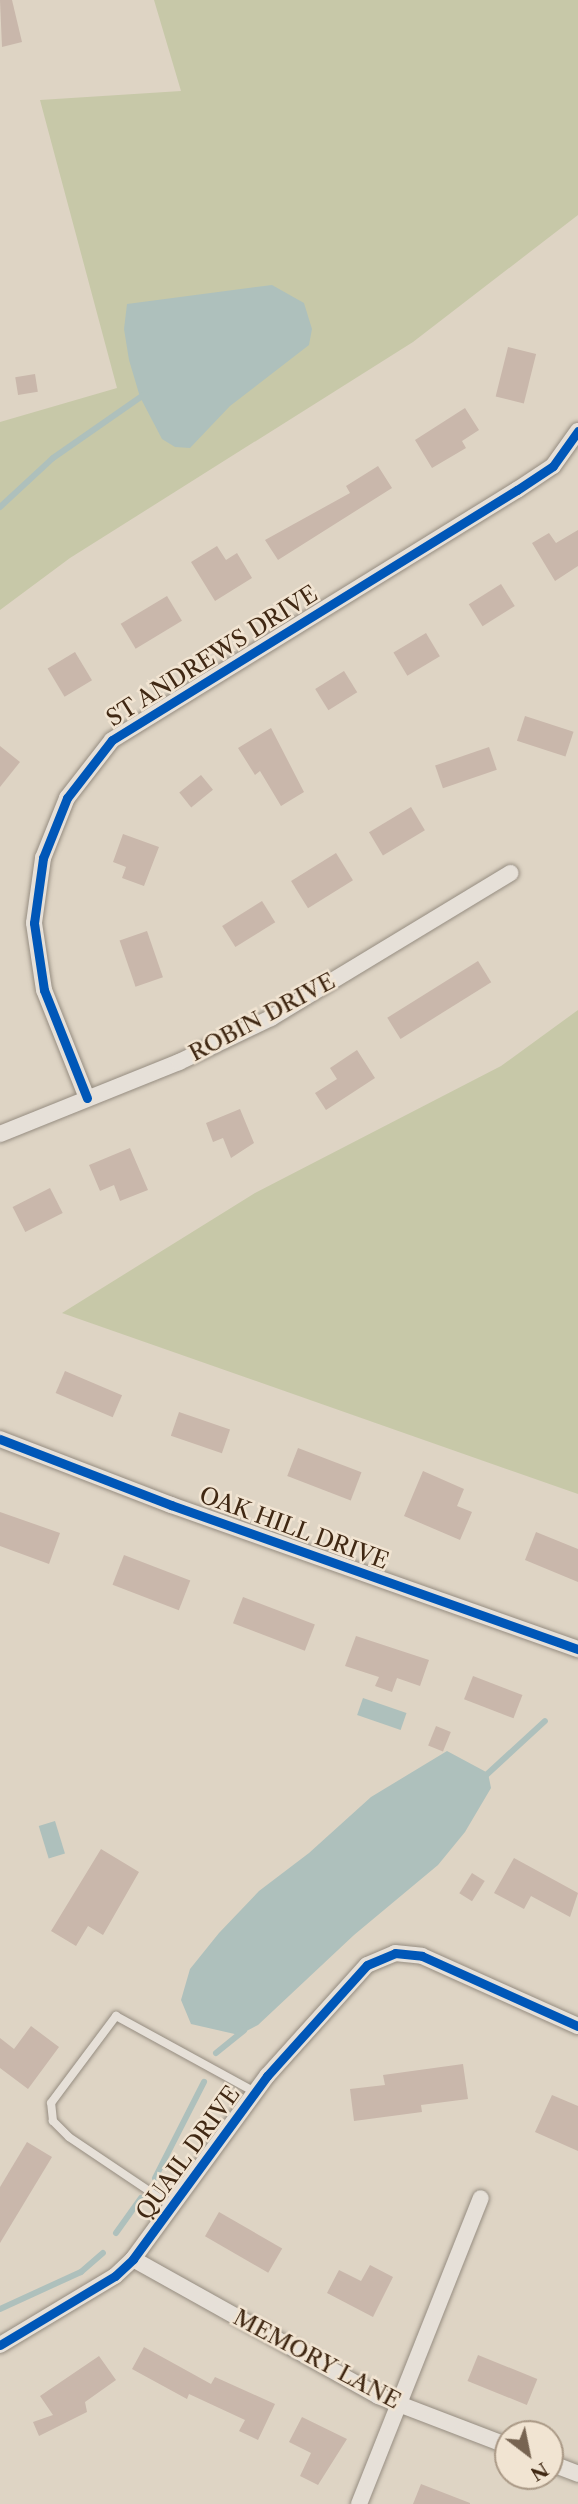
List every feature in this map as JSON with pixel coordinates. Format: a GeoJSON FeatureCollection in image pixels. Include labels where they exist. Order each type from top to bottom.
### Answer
{"type":"FeatureCollection","features":[{"type":"Feature","properties":{"kind":"street","name":"ST ANDREWS DRIVE"},"geometry":{"type":"LineString","coordinates":[[87,1098],[44,990],[34,923],[43,858],[67,798],[112,740],[526,484],[553,466],[578,431]]}},
{"type":"Feature","properties":{"kind":"street","name":"ROBIN DRIVE"},"geometry":{"type":"LineString","coordinates":[[0,1134],[271,1018],[510,873]]}},
{"type":"Feature","properties":{"kind":"street","name":"OAK HILL DRIVE"},"geometry":{"type":"LineString","coordinates":[[0,1439],[171,1505],[578,1650]]}},
{"type":"Feature","properties":{"kind":"street","name":"QUAIL DRIVE"},"geometry":{"type":"LineString","coordinates":[[0,2345],[80,2298],[133,2259],[255,2092],[346,1984],[383,1956],[422,1956],[578,2026]]}},
{"type":"Feature","properties":{"kind":"street"},"geometry":{"type":"LineString","coordinates":[[359,2504],[481,2198]]}},
{"type":"Feature","properties":{"kind":"street","name":"MEMORY LANE"},"geometry":{"type":"LineString","coordinates":[[133,2259],[398,2404],[494,2441]]}},
{"type":"Feature","properties":{"kind":"lane"},"geometry":{"type":"LineString","coordinates":[[173,2207],[69,2137],[52,2120],[51,2104],[116,2015],[255,2092]]}},
{"type":"Feature","properties":{"kind":"green space"},"geometry":{"type":"Polygon","coordinates":[[[154,0],[578,0],[578,215],[413,342],[70,558],[0,610],[0,422],[117,388],[40,100],[181,91],[154,0]]]}},
{"type":"Feature","properties":{"kind":"green space"},"geometry":{"type":"Polygon","coordinates":[[[578,1010],[578,1494],[62,1313],[255,1193],[501,1066],[578,1010]]]}},
{"type":"Feature","properties":{"kind":"shaded area"},"geometry":{"type":"Polygon","coordinates":[[[272,285],[304,303],[312,329],[309,345],[230,406],[190,448],[175,447],[162,439],[140,397],[129,360],[124,329],[127,304],[272,285]]]}},
{"type":"Feature","properties":{"kind":"shaded area"},"geometry":{"type":"Polygon","coordinates":[[[363,1698],[406,1713],[401,1730],[357,1715],[363,1698]]]}},
{"type":"Feature","properties":{"kind":"shaded area"},"geometry":{"type":"Polygon","coordinates":[[[447,1751],[488,1773],[491,1788],[465,1832],[438,1865],[354,1935],[258,2025],[239,2035],[191,2024],[181,2000],[190,1969],[219,1933],[259,1891],[309,1853],[371,1797],[447,1751]]]}},
{"type":"Feature","properties":{"kind":"shaded area"},"geometry":{"type":"Polygon","coordinates":[[[55,1821],[65,1854],[49,1858],[39,1826],[55,1821]]]}},
{"type":"Feature","properties":{"kind":"building"},"geometry":{"type":"Polygon","coordinates":[[[0,0],[12,0],[22,42],[2,47],[0,0]]]}},
{"type":"Feature","properties":{"kind":"building"},"geometry":{"type":"Polygon","coordinates":[[[508,347],[536,354],[524,404],[496,396],[508,347]]]}},
{"type":"Feature","properties":{"kind":"building"},"geometry":{"type":"Polygon","coordinates":[[[35,374],[38,392],[18,395],[15,377],[35,374]]]}},
{"type":"Feature","properties":{"kind":"building"},"geometry":{"type":"Polygon","coordinates":[[[465,408],[479,430],[462,441],[466,448],[432,468],[415,440],[465,408]]]}},
{"type":"Feature","properties":{"kind":"building"},"geometry":{"type":"Polygon","coordinates":[[[378,466],[392,488],[278,560],[265,540],[350,493],[346,486],[378,466]]]}},
{"type":"Feature","properties":{"kind":"building"},"geometry":{"type":"Polygon","coordinates":[[[578,530],[578,566],[555,581],[532,543],[549,533],[556,543],[578,530]]]}},
{"type":"Feature","properties":{"kind":"building"},"geometry":{"type":"Polygon","coordinates":[[[217,546],[226,560],[237,553],[252,578],[215,601],[191,562],[217,546]]]}},
{"type":"Feature","properties":{"kind":"building"},"geometry":{"type":"Polygon","coordinates":[[[501,584],[515,606],[483,626],[469,604],[501,584]]]}},
{"type":"Feature","properties":{"kind":"building"},"geometry":{"type":"Polygon","coordinates":[[[167,596],[182,621],[136,649],[121,624],[167,596]]]}},
{"type":"Feature","properties":{"kind":"building"},"geometry":{"type":"Polygon","coordinates":[[[426,633],[440,656],[407,676],[393,653],[426,633]]]}},
{"type":"Feature","properties":{"kind":"building"},"geometry":{"type":"Polygon","coordinates":[[[75,652],[92,680],[65,697],[48,668],[75,652]]]}},
{"type":"Feature","properties":{"kind":"building"},"geometry":{"type":"Polygon","coordinates":[[[344,671],[357,692],[328,710],[315,689],[344,671]]]}},
{"type":"Feature","properties":{"kind":"building"},"geometry":{"type":"Polygon","coordinates":[[[525,716],[574,732],[565,756],[517,741],[525,716]]]}},
{"type":"Feature","properties":{"kind":"building"},"geometry":{"type":"Polygon","coordinates":[[[271,728],[304,792],[281,806],[260,771],[255,775],[238,748],[271,728]]]}},
{"type":"Feature","properties":{"kind":"building"},"geometry":{"type":"Polygon","coordinates":[[[0,746],[20,762],[0,787],[0,746]]]}},
{"type":"Feature","properties":{"kind":"building"},"geometry":{"type":"Polygon","coordinates":[[[489,747],[497,770],[443,788],[435,766],[489,747]]]}},
{"type":"Feature","properties":{"kind":"building"},"geometry":{"type":"Polygon","coordinates":[[[201,775],[213,790],[191,807],[179,793],[201,775]]]}},
{"type":"Feature","properties":{"kind":"building"},"geometry":{"type":"Polygon","coordinates":[[[411,807],[425,830],[383,855],[369,832],[411,807]]]}},
{"type":"Feature","properties":{"kind":"building"},"geometry":{"type":"Polygon","coordinates":[[[123,834],[159,847],[144,886],[122,878],[126,867],[113,862],[123,834]]]}},
{"type":"Feature","properties":{"kind":"building"},"geometry":{"type":"Polygon","coordinates":[[[336,853],[353,880],[308,908],[291,881],[336,853]]]}},
{"type":"Feature","properties":{"kind":"building"},"geometry":{"type":"Polygon","coordinates":[[[262,901],[275,922],[235,947],[222,926],[262,901]]]}},
{"type":"Feature","properties":{"kind":"building"},"geometry":{"type":"Polygon","coordinates":[[[147,931],[163,977],[136,987],[120,940],[147,931]]]}},
{"type":"Feature","properties":{"kind":"building"},"geometry":{"type":"Polygon","coordinates":[[[478,961],[491,982],[401,1039],[387,1018],[478,961]]]}},
{"type":"Feature","properties":{"kind":"building"},"geometry":{"type":"Polygon","coordinates":[[[357,1050],[375,1078],[326,1110],[315,1093],[337,1079],[330,1068],[357,1050]]]}},
{"type":"Feature","properties":{"kind":"building"},"geometry":{"type":"Polygon","coordinates":[[[240,1109],[254,1143],[231,1158],[223,1138],[213,1142],[206,1123],[240,1109]]]}},
{"type":"Feature","properties":{"kind":"building"},"geometry":{"type":"Polygon","coordinates":[[[130,1148],[148,1190],[120,1201],[114,1185],[100,1191],[89,1165],[130,1148]]]}},
{"type":"Feature","properties":{"kind":"building"},"geometry":{"type":"Polygon","coordinates":[[[50,1188],[63,1213],[25,1232],[13,1207],[50,1188]]]}},
{"type":"Feature","properties":{"kind":"building"},"geometry":{"type":"Polygon","coordinates":[[[65,1371],[122,1395],[113,1417],[56,1393],[65,1371]]]}},
{"type":"Feature","properties":{"kind":"building"},"geometry":{"type":"Polygon","coordinates":[[[179,1412],[230,1430],[222,1453],[171,1436],[179,1412]]]}},
{"type":"Feature","properties":{"kind":"building"},"geometry":{"type":"Polygon","coordinates":[[[298,1448],[361,1472],[351,1500],[287,1476],[298,1448]]]}},
{"type":"Feature","properties":{"kind":"building"},"geometry":{"type":"Polygon","coordinates":[[[423,1471],[464,1489],[457,1506],[472,1512],[460,1540],[404,1516],[423,1471]]]}},
{"type":"Feature","properties":{"kind":"building"},"geometry":{"type":"Polygon","coordinates":[[[0,1512],[60,1533],[49,1564],[0,1546],[0,1512]]]}},
{"type":"Feature","properties":{"kind":"building"},"geometry":{"type":"Polygon","coordinates":[[[536,1532],[578,1549],[578,1582],[525,1560],[536,1532]]]}},
{"type":"Feature","properties":{"kind":"building"},"geometry":{"type":"Polygon","coordinates":[[[124,1555],[190,1580],[179,1610],[113,1585],[124,1555]]]}},
{"type":"Feature","properties":{"kind":"building"},"geometry":{"type":"Polygon","coordinates":[[[243,1597],[315,1625],[305,1651],[233,1623],[243,1597]]]}},
{"type":"Feature","properties":{"kind":"building"},"geometry":{"type":"Polygon","coordinates":[[[356,1636],[429,1660],[420,1686],[397,1678],[392,1692],[375,1686],[379,1677],[345,1666],[356,1636]]]}},
{"type":"Feature","properties":{"kind":"building"},"geometry":{"type":"Polygon","coordinates":[[[473,1676],[522,1695],[514,1718],[464,1699],[473,1676]]]}},
{"type":"Feature","properties":{"kind":"building"},"geometry":{"type":"Polygon","coordinates":[[[436,1726],[451,1732],[443,1751],[428,1745],[436,1726]]]}},
{"type":"Feature","properties":{"kind":"building"},"geometry":{"type":"Polygon","coordinates":[[[101,1849],[139,1872],[103,1935],[88,1926],[76,1946],[51,1931],[101,1849]]]}},
{"type":"Feature","properties":{"kind":"building"},"geometry":{"type":"Polygon","coordinates":[[[514,1858],[578,1893],[570,1917],[531,1896],[524,1909],[494,1893],[514,1858]]]}},
{"type":"Feature","properties":{"kind":"building"},"geometry":{"type":"Polygon","coordinates":[[[472,1873],[485,1881],[472,1901],[459,1893],[472,1873]]]}},
{"type":"Feature","properties":{"kind":"building"},"geometry":{"type":"Polygon","coordinates":[[[31,2026],[59,2047],[28,2089],[0,2068],[0,2038],[14,2049],[31,2026]]]}},
{"type":"Feature","properties":{"kind":"building"},"geometry":{"type":"Polygon","coordinates":[[[463,2064],[468,2099],[421,2105],[422,2112],[354,2121],[350,2089],[385,2085],[383,2075],[463,2064]]]}},
{"type":"Feature","properties":{"kind":"building"},"geometry":{"type":"Polygon","coordinates":[[[552,2095],[578,2106],[578,2151],[535,2132],[552,2095]]]}},
{"type":"Feature","properties":{"kind":"building"},"geometry":{"type":"Polygon","coordinates":[[[27,2142],[52,2157],[0,2243],[0,2187],[27,2142]]]}},
{"type":"Feature","properties":{"kind":"building"},"geometry":{"type":"Polygon","coordinates":[[[219,2212],[282,2248],[268,2273],[205,2236],[219,2212]]]}},
{"type":"Feature","properties":{"kind":"building"},"geometry":{"type":"Polygon","coordinates":[[[370,2265],[393,2277],[373,2317],[327,2293],[339,2270],[361,2281],[370,2265]]]}},
{"type":"Feature","properties":{"kind":"building"},"geometry":{"type":"Polygon","coordinates":[[[144,2347],[211,2384],[215,2377],[275,2404],[258,2440],[239,2431],[245,2420],[189,2394],[187,2399],[132,2369],[144,2347]]]}},
{"type":"Feature","properties":{"kind":"building"},"geometry":{"type":"Polygon","coordinates":[[[478,2355],[537,2379],[527,2405],[468,2381],[478,2355]]]}},
{"type":"Feature","properties":{"kind":"building"},"geometry":{"type":"Polygon","coordinates":[[[99,2356],[116,2380],[85,2402],[87,2412],[39,2436],[33,2422],[53,2415],[40,2396],[99,2356]]]}},
{"type":"Feature","properties":{"kind":"building"},"geometry":{"type":"Polygon","coordinates":[[[302,2417],[347,2439],[318,2485],[300,2476],[311,2453],[289,2442],[302,2417]]]}},
{"type":"Feature","properties":{"kind":"building"},"geometry":{"type":"Polygon","coordinates":[[[421,2484],[470,2503],[470,2504],[413,2504],[421,2484]]]}},
{"type":"Feature","properties":{"kind":"waterway"},"geometry":{"type":"LineString","coordinates":[[0,507],[53,458],[145,394]]}},
{"type":"Feature","properties":{"kind":"waterway"},"geometry":{"type":"LineString","coordinates":[[483,1778],[545,1721]]}},
{"type":"Feature","properties":{"kind":"waterway"},"geometry":{"type":"LineString","coordinates":[[216,2053],[244,2030]]}},
{"type":"Feature","properties":{"kind":"waterway"},"geometry":{"type":"LineString","coordinates":[[155,2178],[204,2082]]}},
{"type":"Feature","properties":{"kind":"waterway"},"geometry":{"type":"LineString","coordinates":[[116,2233],[141,2198]]}},
{"type":"Feature","properties":{"kind":"waterway"},"geometry":{"type":"LineString","coordinates":[[0,2309],[81,2272],[103,2253]]}},
{"type":"Feature","properties":{"kind":"cycle path"},"geometry":{"type":"LineString","coordinates":[[87,1098],[44,990],[34,923],[43,858],[67,798],[112,740],[517,490],[553,466],[578,431]]}},
{"type":"Feature","properties":{"kind":"cycle path"},"geometry":{"type":"LineString","coordinates":[[0,1439],[171,1505],[578,1649]]}},
{"type":"Feature","properties":{"kind":"cycle path"},"geometry":{"type":"LineString","coordinates":[[0,2345],[115,2276],[133,2259],[267,2076],[367,1965],[395,1953],[422,1956],[578,2026]]}}]}
